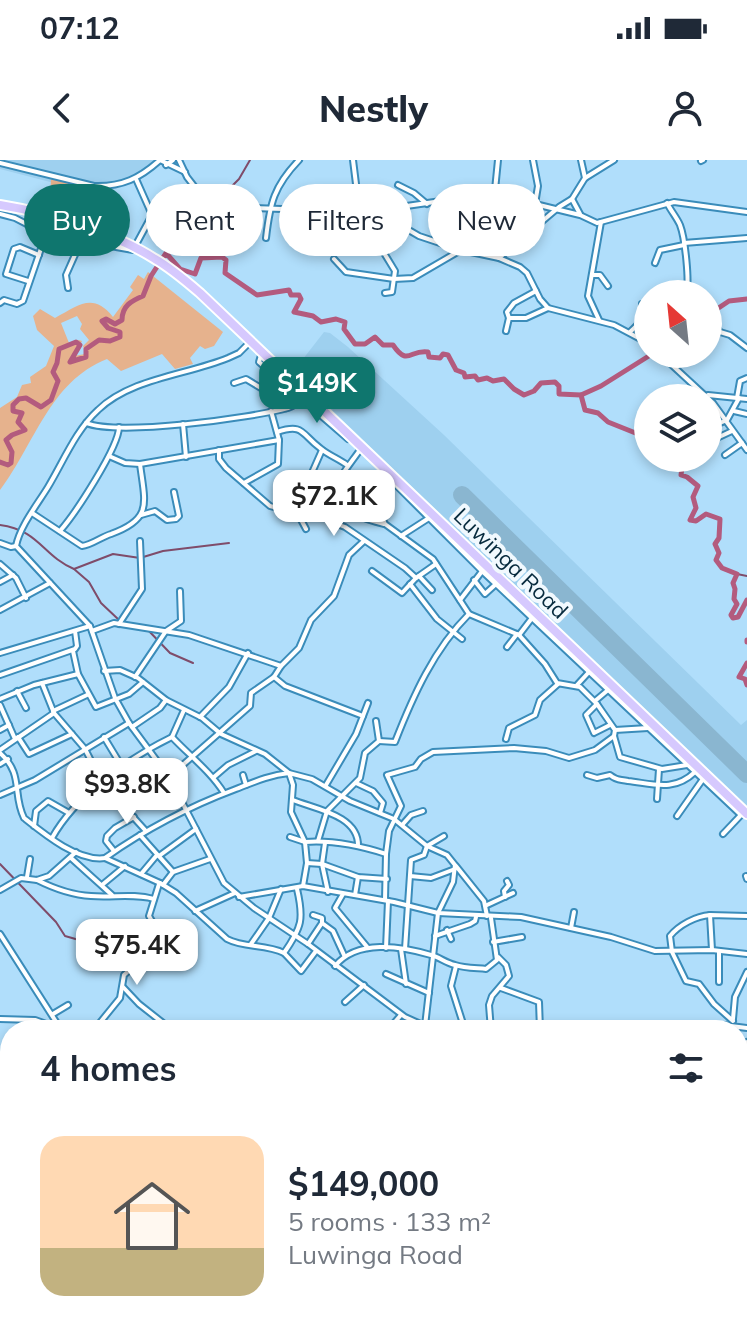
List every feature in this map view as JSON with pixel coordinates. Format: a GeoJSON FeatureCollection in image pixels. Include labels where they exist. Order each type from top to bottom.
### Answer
{"type":"FeatureCollection","features":[{"type":"Feature","properties":{"kind":"highway","name":"Luwinga Road"},"geometry":{"type":"LineString","coordinates":[[0,205],[59,219],[136,248],[194,288],[252,340],[305,396],[744,814]]}},
{"type":"Feature","properties":{"kind":"street"},"geometry":{"type":"LineString","coordinates":[[0,163],[94,186],[110,186],[136,179],[160,160],[185,172]]}},
{"type":"Feature","properties":{"kind":"street"},"geometry":{"type":"LineString","coordinates":[[166,165],[176,160],[193,184]]}},
{"type":"Feature","properties":{"kind":"street"},"geometry":{"type":"LineString","coordinates":[[266,238],[270,208],[281,179],[299,160]]}},
{"type":"Feature","properties":{"kind":"street"},"geometry":{"type":"LineString","coordinates":[[353,160],[356,184]]}},
{"type":"Feature","properties":{"kind":"street"},"geometry":{"type":"LineString","coordinates":[[496,184],[498,160]]}},
{"type":"Feature","properties":{"kind":"street"},"geometry":{"type":"LineString","coordinates":[[533,160],[538,184]]}},
{"type":"Feature","properties":{"kind":"street"},"geometry":{"type":"LineString","coordinates":[[581,160],[585,178]]}},
{"type":"Feature","properties":{"kind":"street"},"geometry":{"type":"LineString","coordinates":[[499,258],[572,199],[585,178],[612,161]]}},
{"type":"Feature","properties":{"kind":"street"},"geometry":{"type":"LineString","coordinates":[[136,179],[146,202]]}},
{"type":"Feature","properties":{"kind":"street"},"geometry":{"type":"LineString","coordinates":[[412,193],[427,204]]}},
{"type":"Feature","properties":{"kind":"street"},"geometry":{"type":"LineString","coordinates":[[572,199],[580,215]]}},
{"type":"Feature","properties":{"kind":"street"},"geometry":{"type":"LineString","coordinates":[[545,208],[580,215],[591,222],[680,202],[747,212]]}},
{"type":"Feature","properties":{"kind":"street"},"geometry":{"type":"LineString","coordinates":[[667,203],[680,226],[685,268],[690,280]]}},
{"type":"Feature","properties":{"kind":"street"},"geometry":{"type":"LineString","coordinates":[[412,206],[427,204]]}},
{"type":"Feature","properties":{"kind":"street"},"geometry":{"type":"LineString","coordinates":[[263,208],[279,208]]}},
{"type":"Feature","properties":{"kind":"street"},"geometry":{"type":"LineString","coordinates":[[0,214],[24,223]]}},
{"type":"Feature","properties":{"kind":"street"},"geometry":{"type":"LineString","coordinates":[[599,321],[588,296],[601,222]]}},
{"type":"Feature","properties":{"kind":"street"},"geometry":{"type":"LineString","coordinates":[[130,249],[136,248],[146,227]]}},
{"type":"Feature","properties":{"kind":"street"},"geometry":{"type":"LineString","coordinates":[[655,263],[660,250],[684,244],[747,238]]}},
{"type":"Feature","properties":{"kind":"street"},"geometry":{"type":"LineString","coordinates":[[24,249],[14,249],[6,274],[28,281]]}},
{"type":"Feature","properties":{"kind":"street"},"geometry":{"type":"LineString","coordinates":[[0,303],[4,300],[17,304],[23,301],[39,256]]}},
{"type":"Feature","properties":{"kind":"street"},"geometry":{"type":"LineString","coordinates":[[68,288],[66,275],[74,256]]}},
{"type":"Feature","properties":{"kind":"street"},"geometry":{"type":"LineString","coordinates":[[385,293],[392,292],[395,268],[387,256]]}},
{"type":"Feature","properties":{"kind":"street"},"geometry":{"type":"LineString","coordinates":[[334,259],[346,272],[394,279],[418,277],[451,256]]}},
{"type":"Feature","properties":{"kind":"street"},"geometry":{"type":"LineString","coordinates":[[490,256],[523,270],[548,308]]}},
{"type":"Feature","properties":{"kind":"street"},"geometry":{"type":"LineString","coordinates":[[592,275],[600,275],[608,286]]}},
{"type":"Feature","properties":{"kind":"street"},"geometry":{"type":"LineString","coordinates":[[506,331],[509,307],[536,291]]}},
{"type":"Feature","properties":{"kind":"street"},"geometry":{"type":"LineString","coordinates":[[509,318],[526,318],[548,308],[599,321],[634,334]]}},
{"type":"Feature","properties":{"kind":"street"},"geometry":{"type":"LineString","coordinates":[[630,332],[634,329]]}},
{"type":"Feature","properties":{"kind":"street"},"geometry":{"type":"LineString","coordinates":[[722,333],[746,345]]}},
{"type":"Feature","properties":{"kind":"street"},"geometry":{"type":"LineString","coordinates":[[16,546],[32,513],[86,423],[98,409],[120,395],[154,381],[228,358],[239,353],[252,340]]}},
{"type":"Feature","properties":{"kind":"street"},"geometry":{"type":"LineString","coordinates":[[676,368],[694,384]]}},
{"type":"Feature","properties":{"kind":"street"},"geometry":{"type":"LineString","coordinates":[[722,422],[734,411],[740,381],[747,378]]}},
{"type":"Feature","properties":{"kind":"street"},"geometry":{"type":"LineString","coordinates":[[234,383],[246,379],[264,389],[286,408]]}},
{"type":"Feature","properties":{"kind":"street"},"geometry":{"type":"LineString","coordinates":[[86,423],[98,427],[183,424],[286,408],[305,396]]}},
{"type":"Feature","properties":{"kind":"street"},"geometry":{"type":"LineString","coordinates":[[722,396],[747,399]]}},
{"type":"Feature","properties":{"kind":"street"},"geometry":{"type":"LineString","coordinates":[[244,483],[263,470],[277,466],[279,440],[271,411]]}},
{"type":"Feature","properties":{"kind":"street"},"geometry":{"type":"LineString","coordinates":[[734,411],[747,414]]}},
{"type":"Feature","properties":{"kind":"street"},"geometry":{"type":"LineString","coordinates":[[722,414],[747,449]]}},
{"type":"Feature","properties":{"kind":"street"},"geometry":{"type":"LineString","coordinates":[[183,424],[186,457]]}},
{"type":"Feature","properties":{"kind":"street"},"geometry":{"type":"LineString","coordinates":[[60,531],[109,456],[118,439],[119,427]]}},
{"type":"Feature","properties":{"kind":"street"},"geometry":{"type":"LineString","coordinates":[[277,432],[294,427],[301,430],[322,450],[347,465]]}},
{"type":"Feature","properties":{"kind":"street"},"geometry":{"type":"LineString","coordinates":[[722,436],[732,431]]}},
{"type":"Feature","properties":{"kind":"street"},"geometry":{"type":"LineString","coordinates":[[109,456],[125,463],[140,464],[279,440]]}},
{"type":"Feature","properties":{"kind":"street"},"geometry":{"type":"LineString","coordinates":[[725,455],[742,443]]}},
{"type":"Feature","properties":{"kind":"street"},"geometry":{"type":"LineString","coordinates":[[361,448],[347,465],[331,494],[330,508],[337,524],[405,568],[432,590]]}},
{"type":"Feature","properties":{"kind":"street"},"geometry":{"type":"LineString","coordinates":[[219,450],[221,461],[270,506],[298,514]]}},
{"type":"Feature","properties":{"kind":"street"},"geometry":{"type":"LineString","coordinates":[[306,529],[298,514],[299,502],[322,450]]}},
{"type":"Feature","properties":{"kind":"street"},"geometry":{"type":"LineString","coordinates":[[32,513],[78,545],[86,546],[134,524],[141,515],[140,464]]}},
{"type":"Feature","properties":{"kind":"street"},"geometry":{"type":"LineString","coordinates":[[374,501],[395,480],[429,518],[484,568],[496,584],[535,615],[507,647]]}},
{"type":"Feature","properties":{"kind":"street"},"geometry":{"type":"LineString","coordinates":[[141,515],[155,511],[167,520],[176,519],[179,516],[174,492]]}},
{"type":"Feature","properties":{"kind":"street"},"geometry":{"type":"LineString","coordinates":[[374,501],[362,498],[354,508],[364,518],[385,524],[430,556],[469,614],[518,634],[558,684]]}},
{"type":"Feature","properties":{"kind":"street"},"geometry":{"type":"LineString","coordinates":[[374,501],[385,524]]}},
{"type":"Feature","properties":{"kind":"street"},"geometry":{"type":"LineString","coordinates":[[289,512],[299,502]]}},
{"type":"Feature","properties":{"kind":"street"},"geometry":{"type":"LineString","coordinates":[[401,536],[429,518]]}},
{"type":"Feature","properties":{"kind":"street"},"geometry":{"type":"LineString","coordinates":[[119,624],[142,589],[140,541]]}},
{"type":"Feature","properties":{"kind":"street"},"geometry":{"type":"LineString","coordinates":[[169,777],[250,706],[250,695],[255,688],[274,677],[299,648],[311,620],[334,596],[349,555],[364,541]]}},
{"type":"Feature","properties":{"kind":"street"},"geometry":{"type":"LineString","coordinates":[[1,546],[16,546],[91,628],[115,698],[131,725],[163,765],[224,883],[412,1020]]}},
{"type":"Feature","properties":{"kind":"street"},"geometry":{"type":"LineString","coordinates":[[0,564],[13,575],[26,598]]}},
{"type":"Feature","properties":{"kind":"street"},"geometry":{"type":"LineString","coordinates":[[372,571],[402,593],[417,577],[436,564]]}},
{"type":"Feature","properties":{"kind":"street"},"geometry":{"type":"LineString","coordinates":[[460,600],[484,568]]}},
{"type":"Feature","properties":{"kind":"street"},"geometry":{"type":"LineString","coordinates":[[0,582],[13,575]]}},
{"type":"Feature","properties":{"kind":"street"},"geometry":{"type":"LineString","coordinates":[[474,580],[485,594],[496,584]]}},
{"type":"Feature","properties":{"kind":"street"},"geometry":{"type":"LineString","coordinates":[[0,610],[50,583]]}},
{"type":"Feature","properties":{"kind":"street"},"geometry":{"type":"LineString","coordinates":[[410,584],[437,619],[462,639]]}},
{"type":"Feature","properties":{"kind":"street"},"geometry":{"type":"LineString","coordinates":[[135,677],[166,631],[182,618],[180,591]]}},
{"type":"Feature","properties":{"kind":"street"},"geometry":{"type":"LineString","coordinates":[[318,841],[327,811],[360,778],[365,753],[379,741],[395,742],[422,681],[452,631],[469,614]]}},
{"type":"Feature","properties":{"kind":"street"},"geometry":{"type":"LineString","coordinates":[[0,653],[75,631],[119,624],[206,639],[281,666]]}},
{"type":"Feature","properties":{"kind":"street"},"geometry":{"type":"LineString","coordinates":[[0,675],[73,651],[77,646],[75,631]]}},
{"type":"Feature","properties":{"kind":"street"},"geometry":{"type":"LineString","coordinates":[[73,651],[78,674],[87,694],[98,707],[129,694],[143,682]]}},
{"type":"Feature","properties":{"kind":"street"},"geometry":{"type":"LineString","coordinates":[[200,717],[229,687],[248,653]]}},
{"type":"Feature","properties":{"kind":"street"},"geometry":{"type":"LineString","coordinates":[[577,685],[591,669]]}},
{"type":"Feature","properties":{"kind":"street"},"geometry":{"type":"LineString","coordinates":[[104,671],[120,670],[135,677],[166,700],[200,717],[221,734],[257,750],[289,773],[326,785],[341,796],[394,819],[427,846],[447,855],[487,905],[497,956],[509,971],[501,988],[492,996],[490,1020]]}},
{"type":"Feature","properties":{"kind":"street"},"geometry":{"type":"LineString","coordinates":[[72,734],[29,754],[16,738],[0,702],[17,691],[78,674]]}},
{"type":"Feature","properties":{"kind":"street"},"geometry":{"type":"LineString","coordinates":[[274,677],[285,686],[363,716]]}},
{"type":"Feature","properties":{"kind":"street"},"geometry":{"type":"LineString","coordinates":[[602,680],[608,690],[619,696]]}},
{"type":"Feature","properties":{"kind":"street"},"geometry":{"type":"LineString","coordinates":[[42,683],[54,712],[85,749],[101,782],[145,830]]}},
{"type":"Feature","properties":{"kind":"street"},"geometry":{"type":"LineString","coordinates":[[506,739],[510,726],[535,715],[540,700],[558,684],[577,685],[596,702],[613,730],[620,757],[659,768],[689,763],[695,772],[744,814],[723,834]]}},
{"type":"Feature","properties":{"kind":"street"},"geometry":{"type":"LineString","coordinates":[[608,690],[586,715],[594,733],[652,727]]}},
{"type":"Feature","properties":{"kind":"street"},"geometry":{"type":"LineString","coordinates":[[17,691],[26,708]]}},
{"type":"Feature","properties":{"kind":"street"},"geometry":{"type":"LineString","coordinates":[[87,694],[54,712],[0,751],[8,759],[19,787],[22,815],[76,852],[93,858],[105,858],[161,884],[234,943],[273,947],[284,953],[301,971],[317,950]]}},
{"type":"Feature","properties":{"kind":"street"},"geometry":{"type":"LineString","coordinates":[[0,795],[131,725],[160,708],[166,700]]}},
{"type":"Feature","properties":{"kind":"street"},"geometry":{"type":"LineString","coordinates":[[326,785],[356,734],[368,703]]}},
{"type":"Feature","properties":{"kind":"street"},"geometry":{"type":"LineString","coordinates":[[52,838],[69,813],[101,782],[150,748],[172,737],[184,710]]}},
{"type":"Feature","properties":{"kind":"street"},"geometry":{"type":"LineString","coordinates":[[376,721],[379,741]]}},
{"type":"Feature","properties":{"kind":"street"},"geometry":{"type":"LineString","coordinates":[[0,730],[9,725]]}},
{"type":"Feature","properties":{"kind":"street"},"geometry":{"type":"LineString","coordinates":[[386,948],[386,854],[389,831],[401,806],[387,775],[415,767],[430,753],[514,748],[546,751],[569,758],[595,750],[613,730]]}},
{"type":"Feature","properties":{"kind":"street"},"geometry":{"type":"LineString","coordinates":[[104,737],[122,766]]}},
{"type":"Feature","properties":{"kind":"street"},"geometry":{"type":"LineString","coordinates":[[172,737],[214,777],[225,793]]}},
{"type":"Feature","properties":{"kind":"street"},"geometry":{"type":"LineString","coordinates":[[214,777],[228,765],[257,750]]}},
{"type":"Feature","properties":{"kind":"street"},"geometry":{"type":"LineString","coordinates":[[0,764],[8,759]]}},
{"type":"Feature","properties":{"kind":"street"},"geometry":{"type":"LineString","coordinates":[[118,799],[143,776],[163,765]]}},
{"type":"Feature","properties":{"kind":"street"},"geometry":{"type":"LineString","coordinates":[[657,799],[659,768]]}},
{"type":"Feature","properties":{"kind":"street"},"geometry":{"type":"LineString","coordinates":[[587,775],[600,778],[610,775],[617,780],[658,786],[678,785],[695,772]]}},
{"type":"Feature","properties":{"kind":"street"},"geometry":{"type":"LineString","coordinates":[[105,858],[145,830],[186,809],[246,785],[289,773]]}},
{"type":"Feature","properties":{"kind":"street"},"geometry":{"type":"LineString","coordinates":[[289,773],[293,785],[291,812],[305,842],[307,863],[303,886]]}},
{"type":"Feature","properties":{"kind":"street"},"geometry":{"type":"LineString","coordinates":[[243,775],[246,785]]}},
{"type":"Feature","properties":{"kind":"street"},"geometry":{"type":"LineString","coordinates":[[677,816],[703,779]]}},
{"type":"Feature","properties":{"kind":"street"},"geometry":{"type":"LineString","coordinates":[[356,783],[377,794],[383,803],[380,813]]}},
{"type":"Feature","properties":{"kind":"street"},"geometry":{"type":"LineString","coordinates":[[293,800],[337,816],[356,835],[358,847]]}},
{"type":"Feature","properties":{"kind":"street"},"geometry":{"type":"LineString","coordinates":[[34,826],[36,811],[48,801],[69,813]]}},
{"type":"Feature","properties":{"kind":"street"},"geometry":{"type":"LineString","coordinates":[[403,824],[411,815],[423,811]]}},
{"type":"Feature","properties":{"kind":"street"},"geometry":{"type":"LineString","coordinates":[[114,851],[106,841],[107,836],[134,817]]}},
{"type":"Feature","properties":{"kind":"street"},"geometry":{"type":"LineString","coordinates":[[141,874],[158,856],[196,829]]}},
{"type":"Feature","properties":{"kind":"street"},"geometry":{"type":"LineString","coordinates":[[140,834],[173,872]]}},
{"type":"Feature","properties":{"kind":"street"},"geometry":{"type":"LineString","coordinates":[[406,984],[403,949],[411,860],[424,855],[427,846],[444,836]]}},
{"type":"Feature","properties":{"kind":"street"},"geometry":{"type":"LineString","coordinates":[[290,837],[386,854]]}},
{"type":"Feature","properties":{"kind":"street"},"geometry":{"type":"LineString","coordinates":[[325,843],[322,864],[328,892]]}},
{"type":"Feature","properties":{"kind":"street"},"geometry":{"type":"LineString","coordinates":[[37,880],[49,876],[76,852]]}},
{"type":"Feature","properties":{"kind":"street"},"geometry":{"type":"LineString","coordinates":[[71,858],[112,895]]}},
{"type":"Feature","properties":{"kind":"street"},"geometry":{"type":"LineString","coordinates":[[27,877],[30,859]]}},
{"type":"Feature","properties":{"kind":"street"},"geometry":{"type":"LineString","coordinates":[[102,1020],[120,998],[124,975],[141,960],[159,933],[149,916],[161,884],[173,872],[210,859]]}},
{"type":"Feature","properties":{"kind":"street"},"geometry":{"type":"LineString","coordinates":[[307,863],[322,864],[358,877],[387,879]]}},
{"type":"Feature","properties":{"kind":"street"},"geometry":{"type":"LineString","coordinates":[[101,886],[125,866]]}},
{"type":"Feature","properties":{"kind":"street"},"geometry":{"type":"LineString","coordinates":[[410,876],[431,878],[455,867]]}},
{"type":"Feature","properties":{"kind":"street"},"geometry":{"type":"LineString","coordinates":[[426,1020],[438,913],[453,882],[455,867]]}},
{"type":"Feature","properties":{"kind":"street"},"geometry":{"type":"LineString","coordinates":[[0,890],[15,880],[27,877],[64,892],[94,896],[140,895],[154,899]]}},
{"type":"Feature","properties":{"kind":"street"},"geometry":{"type":"LineString","coordinates":[[355,895],[358,877]]}},
{"type":"Feature","properties":{"kind":"street"},"geometry":{"type":"LineString","coordinates":[[505,897],[504,891],[509,885],[507,881]]}},
{"type":"Feature","properties":{"kind":"street"},"geometry":{"type":"LineString","coordinates":[[195,911],[237,895],[303,886],[476,919]]}},
{"type":"Feature","properties":{"kind":"street"},"geometry":{"type":"LineString","coordinates":[[251,944],[269,918],[281,889]]}},
{"type":"Feature","properties":{"kind":"street"},"geometry":{"type":"LineString","coordinates":[[284,953],[296,936],[302,913],[297,889]]}},
{"type":"Feature","properties":{"kind":"street"},"geometry":{"type":"LineString","coordinates":[[487,905],[513,893]]}},
{"type":"Feature","properties":{"kind":"street"},"geometry":{"type":"LineString","coordinates":[[343,894],[335,908],[368,948]]}},
{"type":"Feature","properties":{"kind":"street"},"geometry":{"type":"LineString","coordinates":[[571,928],[574,912]]}},
{"type":"Feature","properties":{"kind":"street"},"geometry":{"type":"LineString","coordinates":[[308,944],[322,923],[322,918],[313,915]]}},
{"type":"Feature","properties":{"kind":"street"},"geometry":{"type":"LineString","coordinates":[[710,915],[712,950]]}},
{"type":"Feature","properties":{"kind":"street"},"geometry":{"type":"LineString","coordinates":[[435,936],[489,916],[521,917],[611,937],[655,951],[712,950],[747,954]]}},
{"type":"Feature","properties":{"kind":"street"},"geometry":{"type":"LineString","coordinates":[[730,1020],[699,984],[686,981],[672,952],[670,936],[698,917],[747,916]]}},
{"type":"Feature","properties":{"kind":"street"},"geometry":{"type":"LineString","coordinates":[[476,919],[476,931]]}},
{"type":"Feature","properties":{"kind":"street"},"geometry":{"type":"LineString","coordinates":[[322,923],[333,931],[344,955]]}},
{"type":"Feature","properties":{"kind":"street"},"geometry":{"type":"LineString","coordinates":[[447,930],[451,939]]}},
{"type":"Feature","properties":{"kind":"street"},"geometry":{"type":"LineString","coordinates":[[0,934],[32,987],[57,1020]]}},
{"type":"Feature","properties":{"kind":"street"},"geometry":{"type":"LineString","coordinates":[[493,942],[522,937]]}},
{"type":"Feature","properties":{"kind":"street"},"geometry":{"type":"LineString","coordinates":[[335,966],[344,955],[368,948],[403,949],[432,955],[456,966],[486,969],[493,965],[497,956]]}},
{"type":"Feature","properties":{"kind":"street"},"geometry":{"type":"LineString","coordinates":[[719,951],[719,982]]}},
{"type":"Feature","properties":{"kind":"street"},"geometry":{"type":"LineString","coordinates":[[456,966],[451,986],[462,1020]]}},
{"type":"Feature","properties":{"kind":"street"},"geometry":{"type":"LineString","coordinates":[[733,1020],[735,997],[744,986],[747,972]]}},
{"type":"Feature","properties":{"kind":"street"},"geometry":{"type":"LineString","coordinates":[[386,974],[429,993]]}},
{"type":"Feature","properties":{"kind":"street"},"geometry":{"type":"LineString","coordinates":[[345,1002],[364,985]]}},
{"type":"Feature","properties":{"kind":"street"},"geometry":{"type":"LineString","coordinates":[[123,986],[159,1020]]}},
{"type":"Feature","properties":{"kind":"street"},"geometry":{"type":"LineString","coordinates":[[501,988],[539,1002],[540,1020]]}},
{"type":"Feature","properties":{"kind":"street"},"geometry":{"type":"LineString","coordinates":[[53,1014],[68,1005]]}},
{"type":"Feature","properties":{"kind":"street"},"geometry":{"type":"LineString","coordinates":[[397,1020],[401,1015]]}},
{"type":"Feature","properties":{"kind":"street"},"geometry":{"type":"LineString","coordinates":[[0,1019],[30,1020]]}},
{"type":"Feature","properties":{"kind":"shaded area"},"geometry":{"type":"Polygon","coordinates":[[[0,160],[162,160],[157,167],[130,184],[58,184],[0,169],[0,160]]]}},
{"type":"Feature","properties":{"kind":"shaded area"},"geometry":{"type":"Polygon","coordinates":[[[51,178],[72,184],[51,184],[51,178]]]}},
{"type":"Feature","properties":{"kind":"shaded area"},"geometry":{"type":"Polygon","coordinates":[[[148,272],[223,332],[214,346],[205,349],[200,346],[190,358],[193,364],[175,369],[162,354],[121,371],[107,359],[87,369],[57,398],[0,490],[0,408],[17,397],[22,385],[31,383],[30,377],[46,366],[54,346],[37,330],[33,316],[40,309],[55,318],[79,305],[92,303],[106,309],[113,317],[133,290],[130,287],[138,275],[144,279],[148,272]],[[77,316],[61,323],[69,343],[82,341],[74,356],[85,354],[83,346],[89,340],[80,329],[82,324],[77,316]]]}},
{"type":"Feature","properties":{"kind":"shaded area"},"geometry":{"type":"Polygon","coordinates":[[[324,332],[348,347],[444,435],[741,725],[747,720],[747,809],[333,411],[329,400],[296,368],[324,332]]]}},
{"type":"Feature","properties":{"kind":"waterway"},"geometry":{"type":"LineString","coordinates":[[234,184],[250,160]]}},
{"type":"Feature","properties":{"kind":"waterway"},"geometry":{"type":"LineString","coordinates":[[0,462],[11,463],[12,452],[6,440],[25,430],[18,422],[22,413],[13,411],[13,405],[19,399],[26,398],[41,407],[51,400],[58,381],[53,372],[59,349],[76,342],[80,345],[70,362],[86,357],[86,349],[99,340],[110,341],[120,337],[120,332],[108,328],[102,321],[106,319],[115,324],[122,320],[128,305],[143,296],[166,253],[180,269],[195,274],[201,258],[222,257],[226,260],[225,273],[257,295],[289,290],[291,295],[299,295],[301,299],[294,312],[313,316],[321,322],[336,319],[345,322],[344,329],[355,344],[365,344],[375,337],[383,345],[393,345],[406,356],[422,352],[428,352],[429,357],[448,355],[456,370],[464,373],[465,377],[475,376],[478,380],[487,378],[493,381],[504,379],[524,395],[534,391],[541,383],[555,382],[559,386],[559,394],[581,395],[585,410],[598,413],[608,422],[634,432]]}},
{"type":"Feature","properties":{"kind":"waterway"},"geometry":{"type":"LineString","coordinates":[[722,306],[729,301],[747,299]]}},
{"type":"Feature","properties":{"kind":"waterway"},"geometry":{"type":"LineString","coordinates":[[581,395],[634,365]]}},
{"type":"Feature","properties":{"kind":"waterway"},"geometry":{"type":"LineString","coordinates":[[681,472],[681,475],[698,486],[693,497],[696,508],[690,520],[696,521],[706,514],[720,519],[719,538],[715,544],[719,553],[716,560],[722,568],[737,574],[733,583],[737,604],[731,615],[733,618],[738,617],[747,600]]}},
{"type":"Feature","properties":{"kind":"waterway"},"geometry":{"type":"LineString","coordinates":[[0,525],[24,532],[74,569],[113,554],[140,558],[163,551],[229,543]]}},
{"type":"Feature","properties":{"kind":"waterway"},"geometry":{"type":"LineString","coordinates":[[74,569],[89,582],[101,603],[119,620]]}},
{"type":"Feature","properties":{"kind":"waterway"},"geometry":{"type":"LineString","coordinates":[[737,574],[747,576]]}},
{"type":"Feature","properties":{"kind":"waterway"},"geometry":{"type":"LineString","coordinates":[[147,629],[170,653],[193,663]]}},
{"type":"Feature","properties":{"kind":"waterway"},"geometry":{"type":"LineString","coordinates":[[747,663],[739,677],[745,679],[747,685]]}},
{"type":"Feature","properties":{"kind":"waterway"},"geometry":{"type":"LineString","coordinates":[[0,864],[56,922],[65,936],[86,942],[123,967]]}},
{"type":"Feature","properties":{"kind":"runway"},"geometry":{"type":"LineString","coordinates":[[462,495],[747,774]]}}]}
